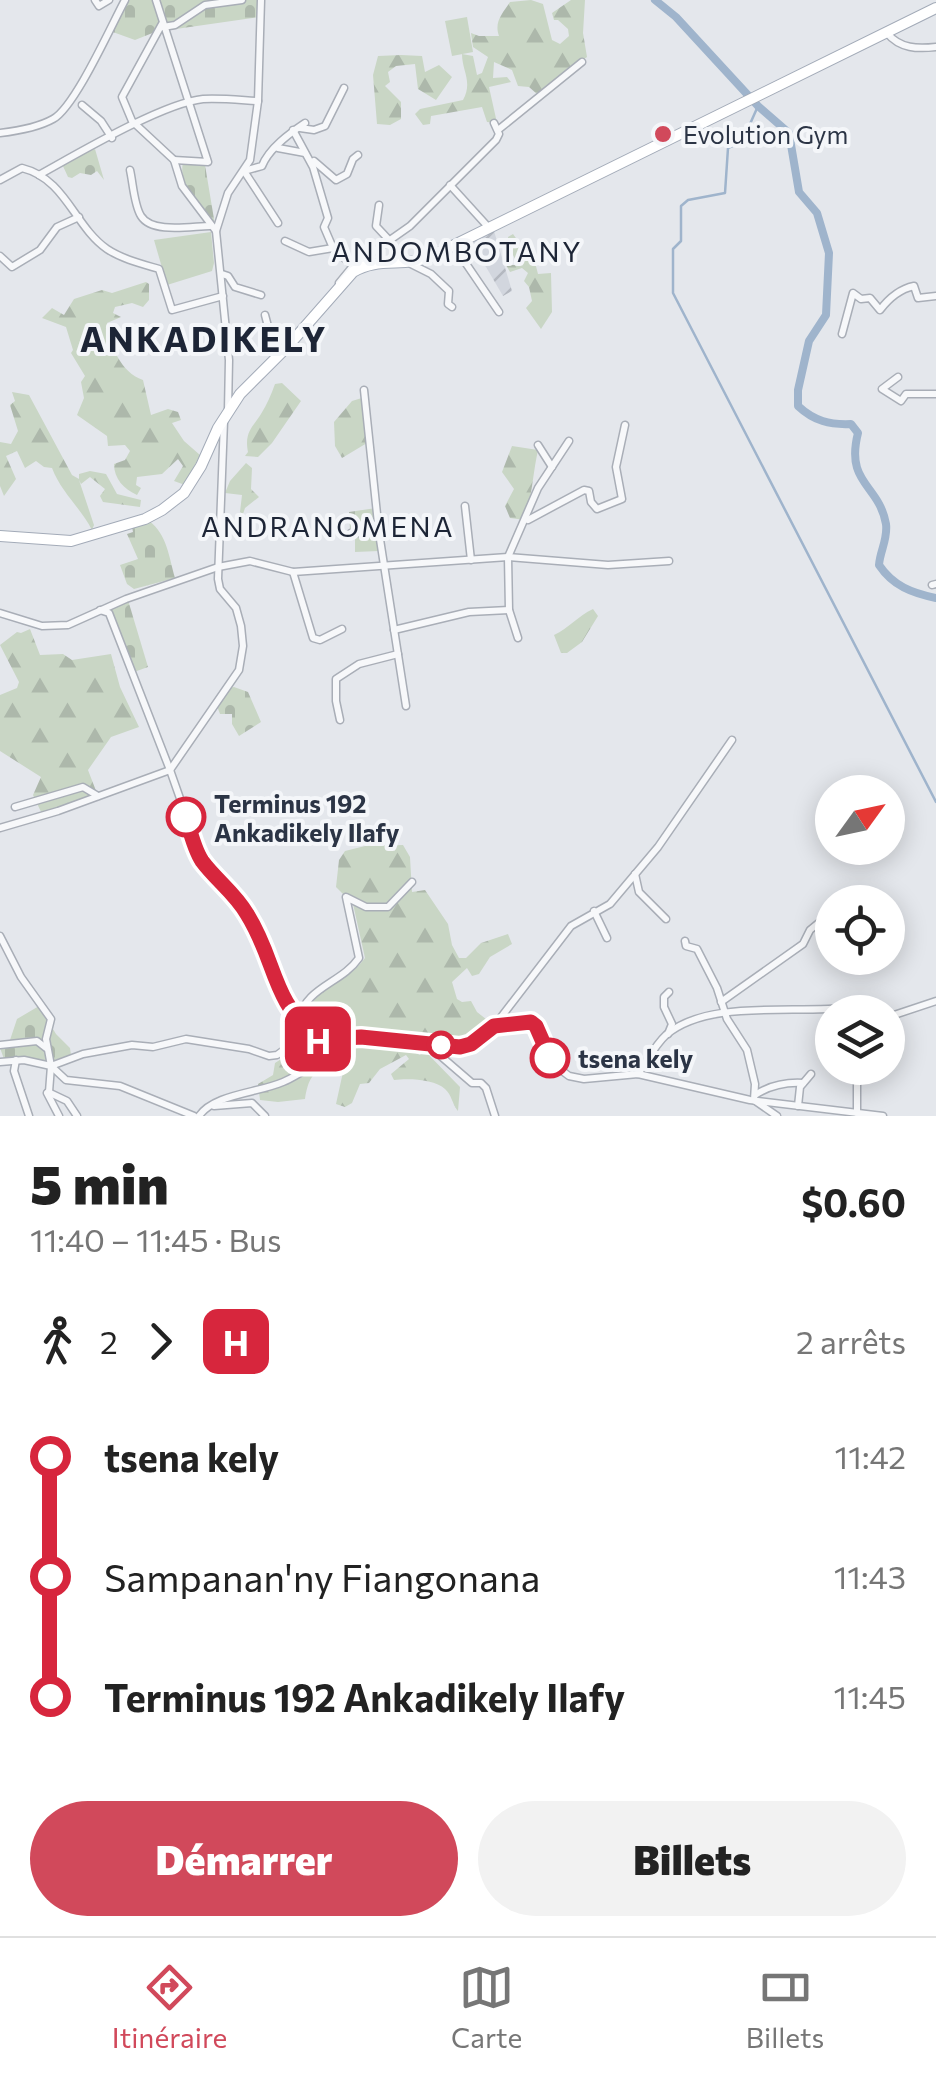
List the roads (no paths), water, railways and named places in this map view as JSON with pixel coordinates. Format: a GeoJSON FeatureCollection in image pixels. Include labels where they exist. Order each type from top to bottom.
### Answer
{"type":"FeatureCollection","features":[{"type":"Feature","properties":{"kind":"main road"},"geometry":{"type":"LineString","coordinates":[[0,536],[71,541],[145,519],[162,510],[184,492],[226,414],[363,266],[380,261],[411,264],[454,246],[936,8]]}},
{"type":"Feature","properties":{"kind":"street"},"geometry":{"type":"LineString","coordinates":[[95,0],[99,6],[109,0]]}},
{"type":"Feature","properties":{"kind":"street"},"geometry":{"type":"LineString","coordinates":[[0,134],[56,118],[126,0]]}},
{"type":"Feature","properties":{"kind":"street"},"geometry":{"type":"LineString","coordinates":[[156,0],[208,162],[174,160]]}},
{"type":"Feature","properties":{"kind":"street"},"geometry":{"type":"LineString","coordinates":[[163,26],[174,25],[205,5],[242,0]]}},
{"type":"Feature","properties":{"kind":"street"},"geometry":{"type":"LineString","coordinates":[[213,228],[228,193],[250,160],[258,101],[261,4],[252,0]]}},
{"type":"Feature","properties":{"kind":"street"},"geometry":{"type":"LineString","coordinates":[[0,828],[170,770],[239,670],[241,626],[236,608],[220,589],[218,567],[229,360],[222,274],[213,228],[182,186],[174,160],[135,124],[122,94],[163,26]]}},
{"type":"Feature","properties":{"kind":"street"},"geometry":{"type":"LineString","coordinates":[[887,33],[918,50],[936,47]]}},
{"type":"Feature","properties":{"kind":"street"},"geometry":{"type":"LineString","coordinates":[[335,294],[341,278],[353,266],[410,226],[496,140],[496,126],[582,62]]}},
{"type":"Feature","properties":{"kind":"street"},"geometry":{"type":"LineString","coordinates":[[299,126],[314,130],[324,126],[344,88]]}},
{"type":"Feature","properties":{"kind":"street"},"geometry":{"type":"LineString","coordinates":[[39,175],[135,124],[189,103],[258,101]]}},
{"type":"Feature","properties":{"kind":"street"},"geometry":{"type":"LineString","coordinates":[[82,105],[101,120],[112,138]]}},
{"type":"Feature","properties":{"kind":"street"},"geometry":{"type":"LineString","coordinates":[[244,171],[262,166],[265,157],[299,126]]}},
{"type":"Feature","properties":{"kind":"street"},"geometry":{"type":"LineString","coordinates":[[299,126],[300,146],[330,179],[348,174],[358,155]]}},
{"type":"Feature","properties":{"kind":"street"},"geometry":{"type":"LineString","coordinates":[[277,148],[294,148],[308,154],[328,218],[324,227],[333,248],[353,266]]}},
{"type":"Feature","properties":{"kind":"street"},"geometry":{"type":"LineString","coordinates":[[0,180],[22,168],[60,190],[105,248],[159,270],[172,310],[223,296]]}},
{"type":"Feature","properties":{"kind":"street"},"geometry":{"type":"LineString","coordinates":[[130,170],[140,215],[145,221],[158,227],[213,228]]}},
{"type":"Feature","properties":{"kind":"street"},"geometry":{"type":"LineString","coordinates":[[244,171],[278,223]]}},
{"type":"Feature","properties":{"kind":"street"},"geometry":{"type":"LineString","coordinates":[[450,185],[490,229]]}},
{"type":"Feature","properties":{"kind":"street"},"geometry":{"type":"LineString","coordinates":[[379,206],[376,226],[390,241]]}},
{"type":"Feature","properties":{"kind":"street"},"geometry":{"type":"LineString","coordinates":[[0,256],[12,267],[40,250],[58,227],[80,218]]}},
{"type":"Feature","properties":{"kind":"street"},"geometry":{"type":"LineString","coordinates":[[286,240],[309,252],[333,248]]}},
{"type":"Feature","properties":{"kind":"street"},"geometry":{"type":"LineString","coordinates":[[454,246],[499,312]]}},
{"type":"Feature","properties":{"kind":"street"},"geometry":{"type":"LineString","coordinates":[[411,264],[444,285],[449,292],[448,304],[452,306]]}},
{"type":"Feature","properties":{"kind":"street"},"geometry":{"type":"LineString","coordinates":[[222,274],[235,287],[261,295]]}},
{"type":"Feature","properties":{"kind":"street"},"geometry":{"type":"LineString","coordinates":[[842,334],[853,292],[861,299],[870,298],[880,310],[898,292],[912,286],[918,298],[936,296]]}},
{"type":"Feature","properties":{"kind":"street"},"geometry":{"type":"LineString","coordinates":[[265,315],[276,358]]}},
{"type":"Feature","properties":{"kind":"street"},"geometry":{"type":"LineString","coordinates":[[898,377],[882,388],[894,398],[936,394]]}},
{"type":"Feature","properties":{"kind":"street"},"geometry":{"type":"LineString","coordinates":[[364,390],[379,533],[406,706]]}},
{"type":"Feature","properties":{"kind":"street"},"geometry":{"type":"LineString","coordinates":[[526,521],[584,490],[589,490],[590,502],[597,509],[622,499],[616,466],[625,425]]}},
{"type":"Feature","properties":{"kind":"street"},"geometry":{"type":"LineString","coordinates":[[518,638],[509,610],[508,557],[538,488],[568,441]]}},
{"type":"Feature","properties":{"kind":"street"},"geometry":{"type":"LineString","coordinates":[[538,444],[552,467]]}},
{"type":"Feature","properties":{"kind":"street"},"geometry":{"type":"LineString","coordinates":[[465,506],[470,560]]}},
{"type":"Feature","properties":{"kind":"street"},"geometry":{"type":"LineString","coordinates":[[351,533],[379,533]]}},
{"type":"Feature","properties":{"kind":"street"},"geometry":{"type":"LineString","coordinates":[[0,613],[28,622],[68,624],[218,567],[258,562],[293,572],[508,557],[608,566],[669,561]]}},
{"type":"Feature","properties":{"kind":"street"},"geometry":{"type":"LineString","coordinates":[[293,572],[313,638],[320,640],[342,629]]}},
{"type":"Feature","properties":{"kind":"street"},"geometry":{"type":"LineString","coordinates":[[51,1066],[66,1080],[120,1086],[196,1116],[208,1107],[282,1083],[318,1060],[318,1052],[298,1046],[251,920],[236,896],[200,858],[109,614],[100,610]]}},
{"type":"Feature","properties":{"kind":"street"},"geometry":{"type":"LineString","coordinates":[[394,630],[468,612],[509,610]]}},
{"type":"Feature","properties":{"kind":"street"},"geometry":{"type":"LineString","coordinates":[[340,720],[336,679],[359,664],[398,654]]}},
{"type":"Feature","properties":{"kind":"street"},"geometry":{"type":"LineString","coordinates":[[287,1008],[318,1040],[361,1037],[428,1045],[471,1044],[494,1026],[571,926],[610,904],[658,847],[732,740]]}},
{"type":"Feature","properties":{"kind":"street"},"geometry":{"type":"LineString","coordinates":[[15,807],[83,787],[98,796]]}},
{"type":"Feature","properties":{"kind":"street"},"geometry":{"type":"LineString","coordinates":[[635,873],[639,892],[666,919]]}},
{"type":"Feature","properties":{"kind":"street"},"geometry":{"type":"LineString","coordinates":[[298,1022],[309,997],[327,982],[349,973],[359,958],[346,897],[366,907],[388,907],[412,882]]}},
{"type":"Feature","properties":{"kind":"street"},"geometry":{"type":"LineString","coordinates":[[594,912],[608,938]]}},
{"type":"Feature","properties":{"kind":"street"},"geometry":{"type":"LineString","coordinates":[[721,1002],[803,944],[815,926]]}},
{"type":"Feature","properties":{"kind":"street"},"geometry":{"type":"LineString","coordinates":[[0,936],[21,977],[51,1019],[46,1049],[51,1066],[50,1092],[59,1116]]}},
{"type":"Feature","properties":{"kind":"street"},"geometry":{"type":"LineString","coordinates":[[684,941],[697,950],[708,968],[724,1012],[748,1050],[755,1098],[777,1116]]}},
{"type":"Feature","properties":{"kind":"street"},"geometry":{"type":"LineString","coordinates":[[638,1074],[672,1024],[664,1008],[664,997],[669,992]]}},
{"type":"Feature","properties":{"kind":"street"},"geometry":{"type":"LineString","coordinates":[[905,1011],[936,1001]]}},
{"type":"Feature","properties":{"kind":"street"},"geometry":{"type":"LineString","coordinates":[[668,1034],[694,1019],[724,1012],[815,1008]]}},
{"type":"Feature","properties":{"kind":"street"},"geometry":{"type":"LineString","coordinates":[[494,1026],[531,1022],[554,1064],[569,1076],[584,1079],[638,1074],[798,1106],[883,1116]]}},
{"type":"Feature","properties":{"kind":"street"},"geometry":{"type":"LineString","coordinates":[[0,1062],[16,1060],[51,1066],[82,1054],[132,1045],[153,1047],[186,1039],[277,1056],[296,1041]]}},
{"type":"Feature","properties":{"kind":"street"},"geometry":{"type":"LineString","coordinates":[[0,1044],[37,1042],[46,1049]]}},
{"type":"Feature","properties":{"kind":"street"},"geometry":{"type":"LineString","coordinates":[[428,1045],[472,1083],[481,1083],[486,1088],[496,1116]]}},
{"type":"Feature","properties":{"kind":"street"},"geometry":{"type":"LineString","coordinates":[[16,1060],[14,1071],[29,1116]]}},
{"type":"Feature","properties":{"kind":"street"},"geometry":{"type":"LineString","coordinates":[[798,1106],[803,1083],[811,1074]]}},
{"type":"Feature","properties":{"kind":"street"},"geometry":{"type":"LineString","coordinates":[[755,1098],[767,1087],[803,1083]]}},
{"type":"Feature","properties":{"kind":"street"},"geometry":{"type":"LineString","coordinates":[[856,1112],[857,1085]]}},
{"type":"Feature","properties":{"kind":"street"},"geometry":{"type":"LineString","coordinates":[[50,1092],[67,1101],[77,1116]]}},
{"type":"Feature","properties":{"kind":"street"},"geometry":{"type":"LineString","coordinates":[[208,1107],[252,1103],[266,1116]]}},
{"type":"Feature","properties":{"kind":"waterway"},"geometry":{"type":"LineString","coordinates":[[655,0],[789,133],[799,192],[817,213],[829,253],[826,315],[809,341],[798,406],[823,421],[851,424],[858,433],[855,450],[859,474],[877,500],[886,524],[879,565],[904,588],[936,598]]}},
{"type":"Feature","properties":{"kind":"waterway"},"geometry":{"type":"LineString","coordinates":[[758,106],[750,124],[736,136],[737,144],[728,148],[725,193],[688,200],[681,206],[681,241],[673,249],[673,293],[936,802]]}},
{"type":"Feature","properties":{"kind":"place","name":"Evolution Gym"},"geometry":{"type":"Point","coordinates":[663,134]}},
{"type":"Feature","properties":{"kind":"place","name":"Terminus 192 Ankadikely Ilafy"},"geometry":{"type":"Point","coordinates":[186,817]}},
{"type":"Feature","properties":{"kind":"place","name":"tsena kely"},"geometry":{"type":"Point","coordinates":[550,1058]}},
{"type":"Feature","properties":{"kind":"district","name":"ANDOMBOTANY"},"geometry":{"type":"Point","coordinates":[457,251]}},
{"type":"Feature","properties":{"kind":"district","name":"ANKADIKELY"},"geometry":{"type":"Point","coordinates":[204,337]}},
{"type":"Feature","properties":{"kind":"district","name":"ANDRANOMENA"},"geometry":{"type":"Point","coordinates":[328,526]}}]}
